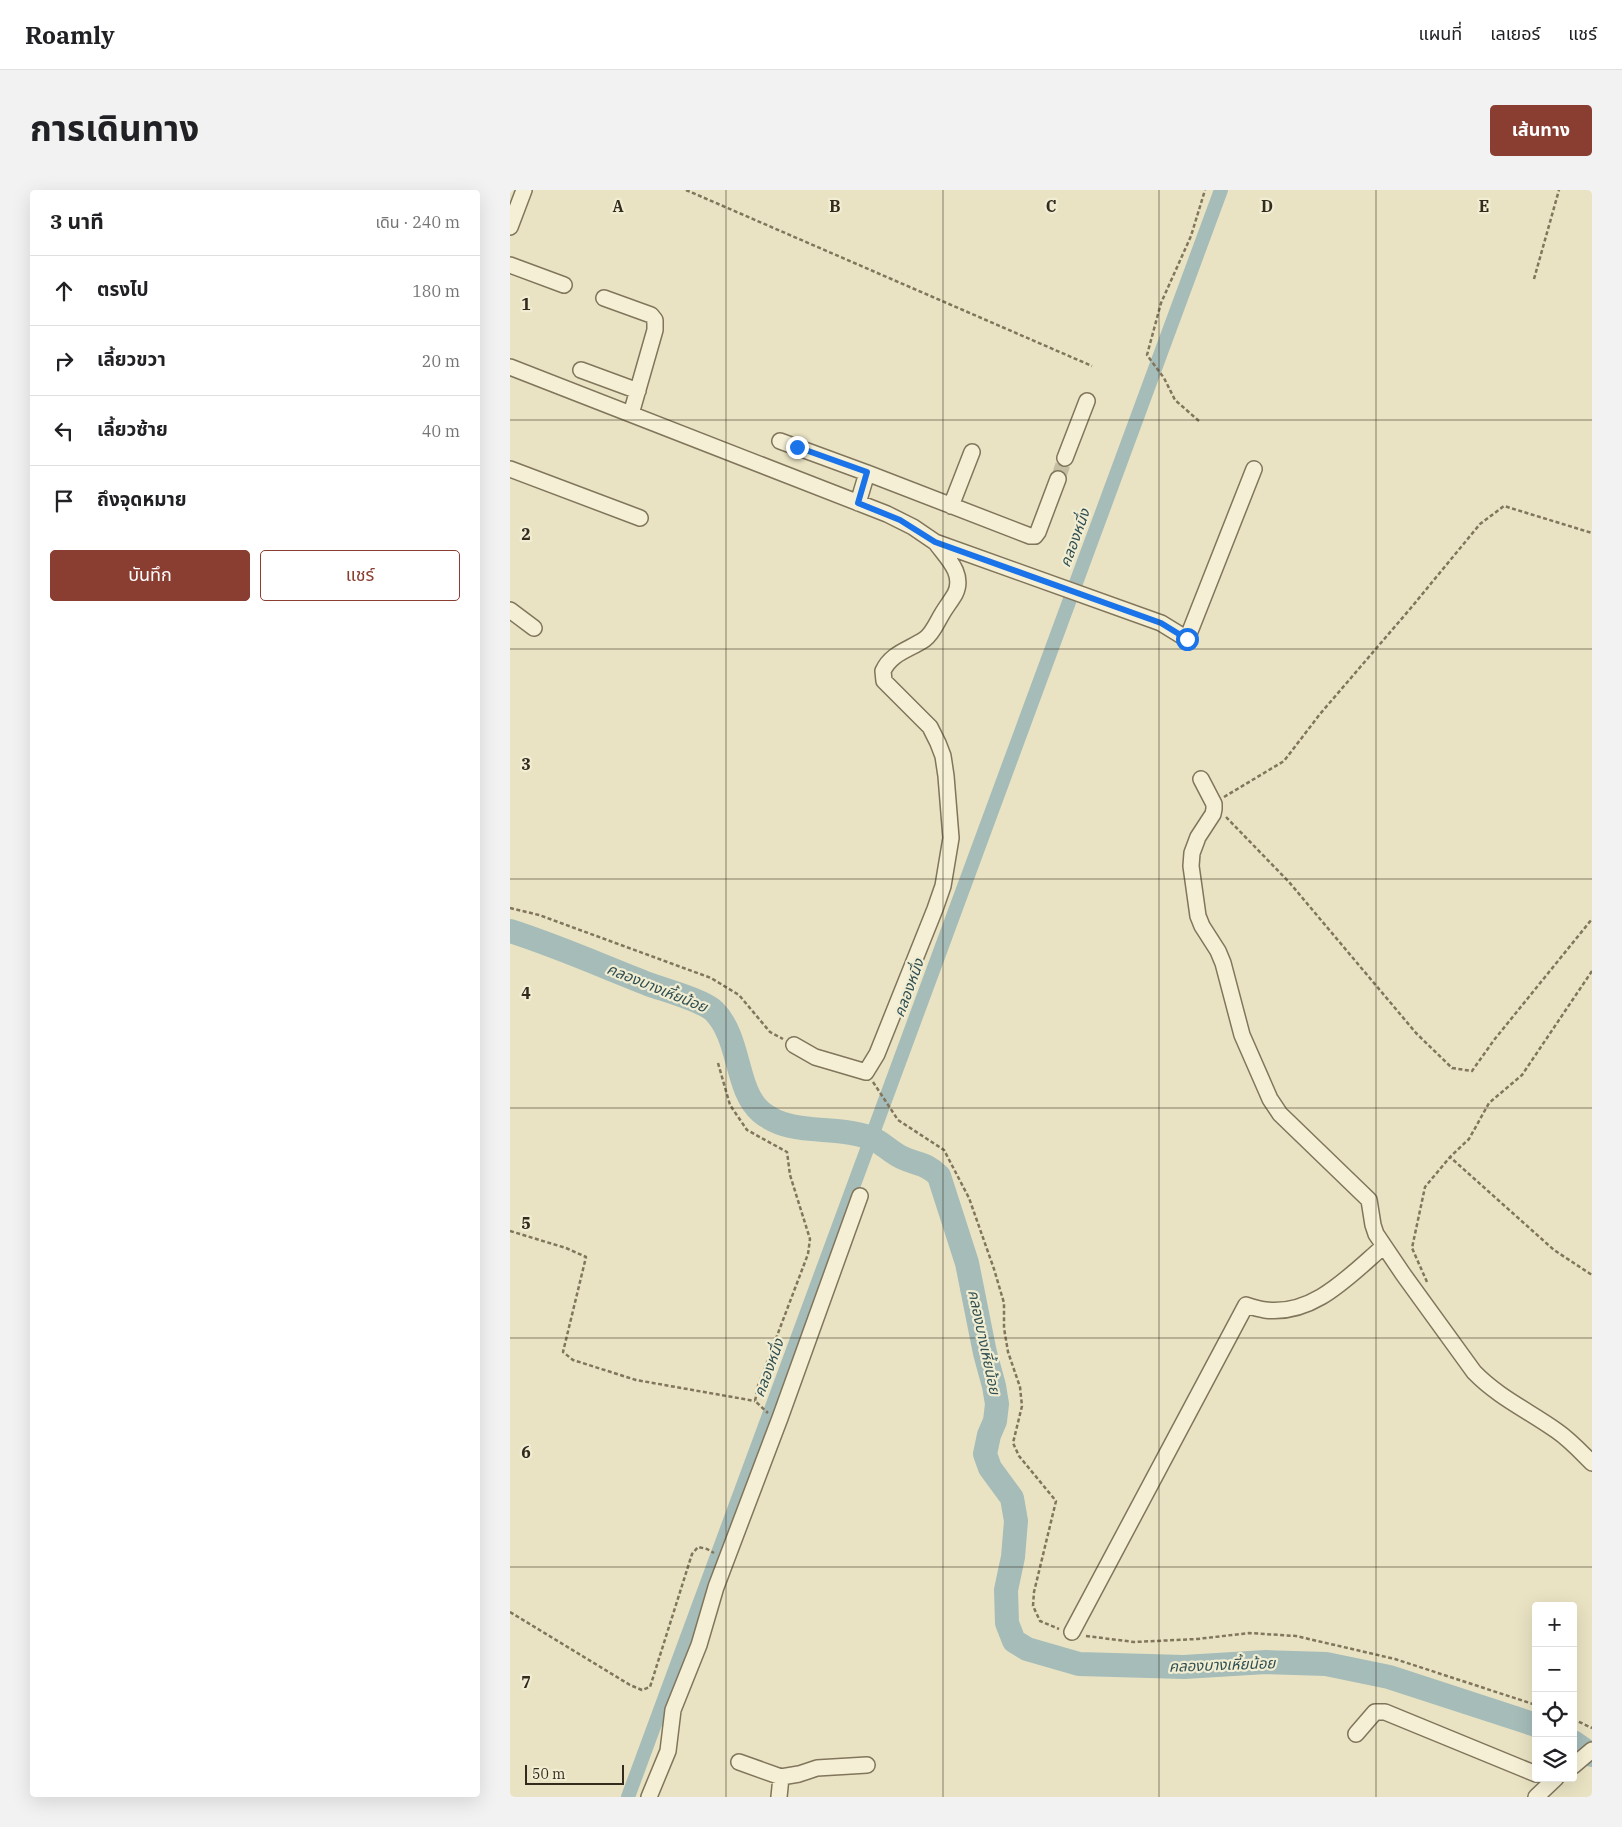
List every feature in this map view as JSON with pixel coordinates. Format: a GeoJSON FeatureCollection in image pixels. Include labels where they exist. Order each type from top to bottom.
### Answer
{"type":"FeatureCollection","features":[{"type":"Feature","properties":{"kind":"street"},"geometry":{"type":"LineString","coordinates":[[510,227],[524,190]]}},
{"type":"Feature","properties":{"kind":"street"},"geometry":{"type":"LineString","coordinates":[[510,265],[564,285]]}},
{"type":"Feature","properties":{"kind":"street"},"geometry":{"type":"LineString","coordinates":[[604,298],[651,315],[655,320],[655,330],[631,414]]}},
{"type":"Feature","properties":{"kind":"street"},"geometry":{"type":"LineString","coordinates":[[511,369],[900,520],[935,542],[1078,595],[1161,623],[1187,639],[1254,469]]}},
{"type":"Feature","properties":{"kind":"street"},"geometry":{"type":"LineString","coordinates":[[581,370],[638,391]]}},
{"type":"Feature","properties":{"kind":"street"},"geometry":{"type":"LineString","coordinates":[[1065,458],[1087,401]]}},
{"type":"Feature","properties":{"kind":"street"},"geometry":{"type":"LineString","coordinates":[[780,441],[867,472],[1030,536],[1035,536],[1038,532],[1058,479]]}},
{"type":"Feature","properties":{"kind":"street"},"geometry":{"type":"LineString","coordinates":[[951,506],[972,452]]}},
{"type":"Feature","properties":{"kind":"street"},"geometry":{"type":"LineString","coordinates":[[510,469],[640,518]]}},
{"type":"Feature","properties":{"kind":"street"},"geometry":{"type":"LineString","coordinates":[[858,503],[867,472]]}},
{"type":"Feature","properties":{"kind":"street"},"geometry":{"type":"LineString","coordinates":[[794,1045],[815,1057],[866,1072],[876,1054],[943,886],[948,860],[950,831],[943,756],[930,727],[884,681],[882,671],[892,658],[926,638],[956,592],[957,574],[952,564],[935,542]]}},
{"type":"Feature","properties":{"kind":"street"},"geometry":{"type":"LineString","coordinates":[[510,610],[534,628]]}},
{"type":"Feature","properties":{"kind":"street"},"geometry":{"type":"LineString","coordinates":[[1201,779],[1214,804],[1213,814],[1198,837],[1192,853],[1193,890],[1198,916],[1223,963],[1242,1034],[1270,1099],[1280,1114],[1369,1200],[1376,1234],[1474,1372],[1501,1395],[1558,1432],[1592,1463]]}},
{"type":"Feature","properties":{"kind":"street"},"geometry":{"type":"LineString","coordinates":[[649,1797],[668,1751],[673,1710],[699,1644],[716,1587],[780,1418],[860,1196]]}},
{"type":"Feature","properties":{"kind":"street"},"geometry":{"type":"LineString","coordinates":[[1072,1632],[1246,1305],[1265,1310],[1293,1309],[1320,1299],[1384,1246]]}},
{"type":"Feature","properties":{"kind":"street"},"geometry":{"type":"LineString","coordinates":[[1356,1734],[1375,1712],[1385,1712],[1532,1772]]}},
{"type":"Feature","properties":{"kind":"street"},"geometry":{"type":"LineString","coordinates":[[1577,1762],[1592,1750]]}},
{"type":"Feature","properties":{"kind":"street"},"geometry":{"type":"LineString","coordinates":[[740,1762],[781,1777],[817,1768],[867,1765]]}},
{"type":"Feature","properties":{"kind":"street"},"geometry":{"type":"LineString","coordinates":[[779,1797],[781,1777]]}},
{"type":"Feature","properties":{"kind":"street"},"geometry":{"type":"LineString","coordinates":[[1536,1797],[1549,1782]]}},
{"type":"Feature","properties":{"kind":"path"},"geometry":{"type":"LineString","coordinates":[[686,190],[1092,366]]}},
{"type":"Feature","properties":{"kind":"path"},"geometry":{"type":"LineString","coordinates":[[1199,422],[1175,400],[1164,378],[1147,355],[1161,303],[1190,236],[1205,190]]}},
{"type":"Feature","properties":{"kind":"path"},"geometry":{"type":"LineString","coordinates":[[1534,278],[1558,190]]}},
{"type":"Feature","properties":{"kind":"path"},"geometry":{"type":"LineString","coordinates":[[1592,533],[1504,506],[1480,524],[1410,610],[1320,714],[1284,761],[1214,804],[1289,882],[1416,1033],[1452,1068],[1472,1071],[1494,1040],[1592,919]]}},
{"type":"Feature","properties":{"kind":"path"},"geometry":{"type":"LineString","coordinates":[[510,908],[539,915],[711,978],[739,995],[770,1032],[794,1045]]}},
{"type":"Feature","properties":{"kind":"path"},"geometry":{"type":"LineString","coordinates":[[1430,1288],[1412,1248],[1425,1187],[1450,1157],[1469,1139],[1489,1103],[1522,1075],[1592,971]]}},
{"type":"Feature","properties":{"kind":"path"},"geometry":{"type":"LineString","coordinates":[[718,1063],[730,1105],[747,1130],[787,1152],[790,1175],[810,1239],[808,1254],[758,1386],[755,1401]]}},
{"type":"Feature","properties":{"kind":"path"},"geometry":{"type":"LineString","coordinates":[[866,1072],[898,1120],[944,1150],[969,1198],[1004,1303],[1004,1328],[1008,1352],[1020,1387],[1022,1406],[1012,1443],[1019,1456],[1056,1501],[1034,1592],[1033,1606],[1040,1621],[1052,1627],[1090,1638],[1134,1642],[1197,1639],[1248,1633],[1296,1636],[1395,1659],[1532,1704]]}},
{"type":"Feature","properties":{"kind":"path"},"geometry":{"type":"LineString","coordinates":[[1450,1157],[1554,1250],[1592,1275]]}},
{"type":"Feature","properties":{"kind":"path"},"geometry":{"type":"LineString","coordinates":[[510,1231],[566,1248],[586,1258],[563,1352],[573,1360],[636,1380],[755,1401],[760,1407]]}},
{"type":"Feature","properties":{"kind":"path"},"geometry":{"type":"LineString","coordinates":[[510,1612],[630,1685],[642,1690],[650,1687],[692,1554],[698,1547],[708,1549]]}},
{"type":"Feature","properties":{"kind":"path"},"geometry":{"type":"LineString","coordinates":[[1577,1720],[1592,1728]]}},
{"type":"Feature","properties":{"kind":"waterway","name":"คลองหนึ่ง"},"geometry":{"type":"LineString","coordinates":[[628,1797],[1221,190]]}},
{"type":"Feature","properties":{"kind":"waterway","name":"คลองบางเหี้ยน้อย"},"geometry":{"type":"LineString","coordinates":[[510,931],[692,999],[714,1011],[723,1022],[729,1035],[746,1091],[761,1112],[770,1118],[791,1126],[848,1132],[868,1137],[899,1156],[930,1169],[939,1176],[967,1263],[997,1404],[995,1421],[989,1435],[985,1454],[990,1468],[1012,1498],[1016,1521],[1013,1557],[1006,1590],[1007,1623],[1014,1641],[1027,1649],[1079,1664],[1184,1667],[1266,1662],[1326,1664],[1389,1677],[1532,1724]]}},
{"type":"Feature","properties":{"kind":"waterway","name":"คลองบางเหี้ยน้อย"},"geometry":{"type":"LineString","coordinates":[[1577,1745],[1592,1755]]}},
{"type":"Feature","properties":{"kind":"tunnel"},"geometry":{"type":"LineString","coordinates":[[1058,479],[1065,458]]}},
{"type":"Feature","properties":{"kind":"route"},"geometry":{"type":"LineString","coordinates":[[797,447],[867,472],[858,503],[900,520],[935,542],[1078,595],[1161,623],[1187,639]]}}]}
